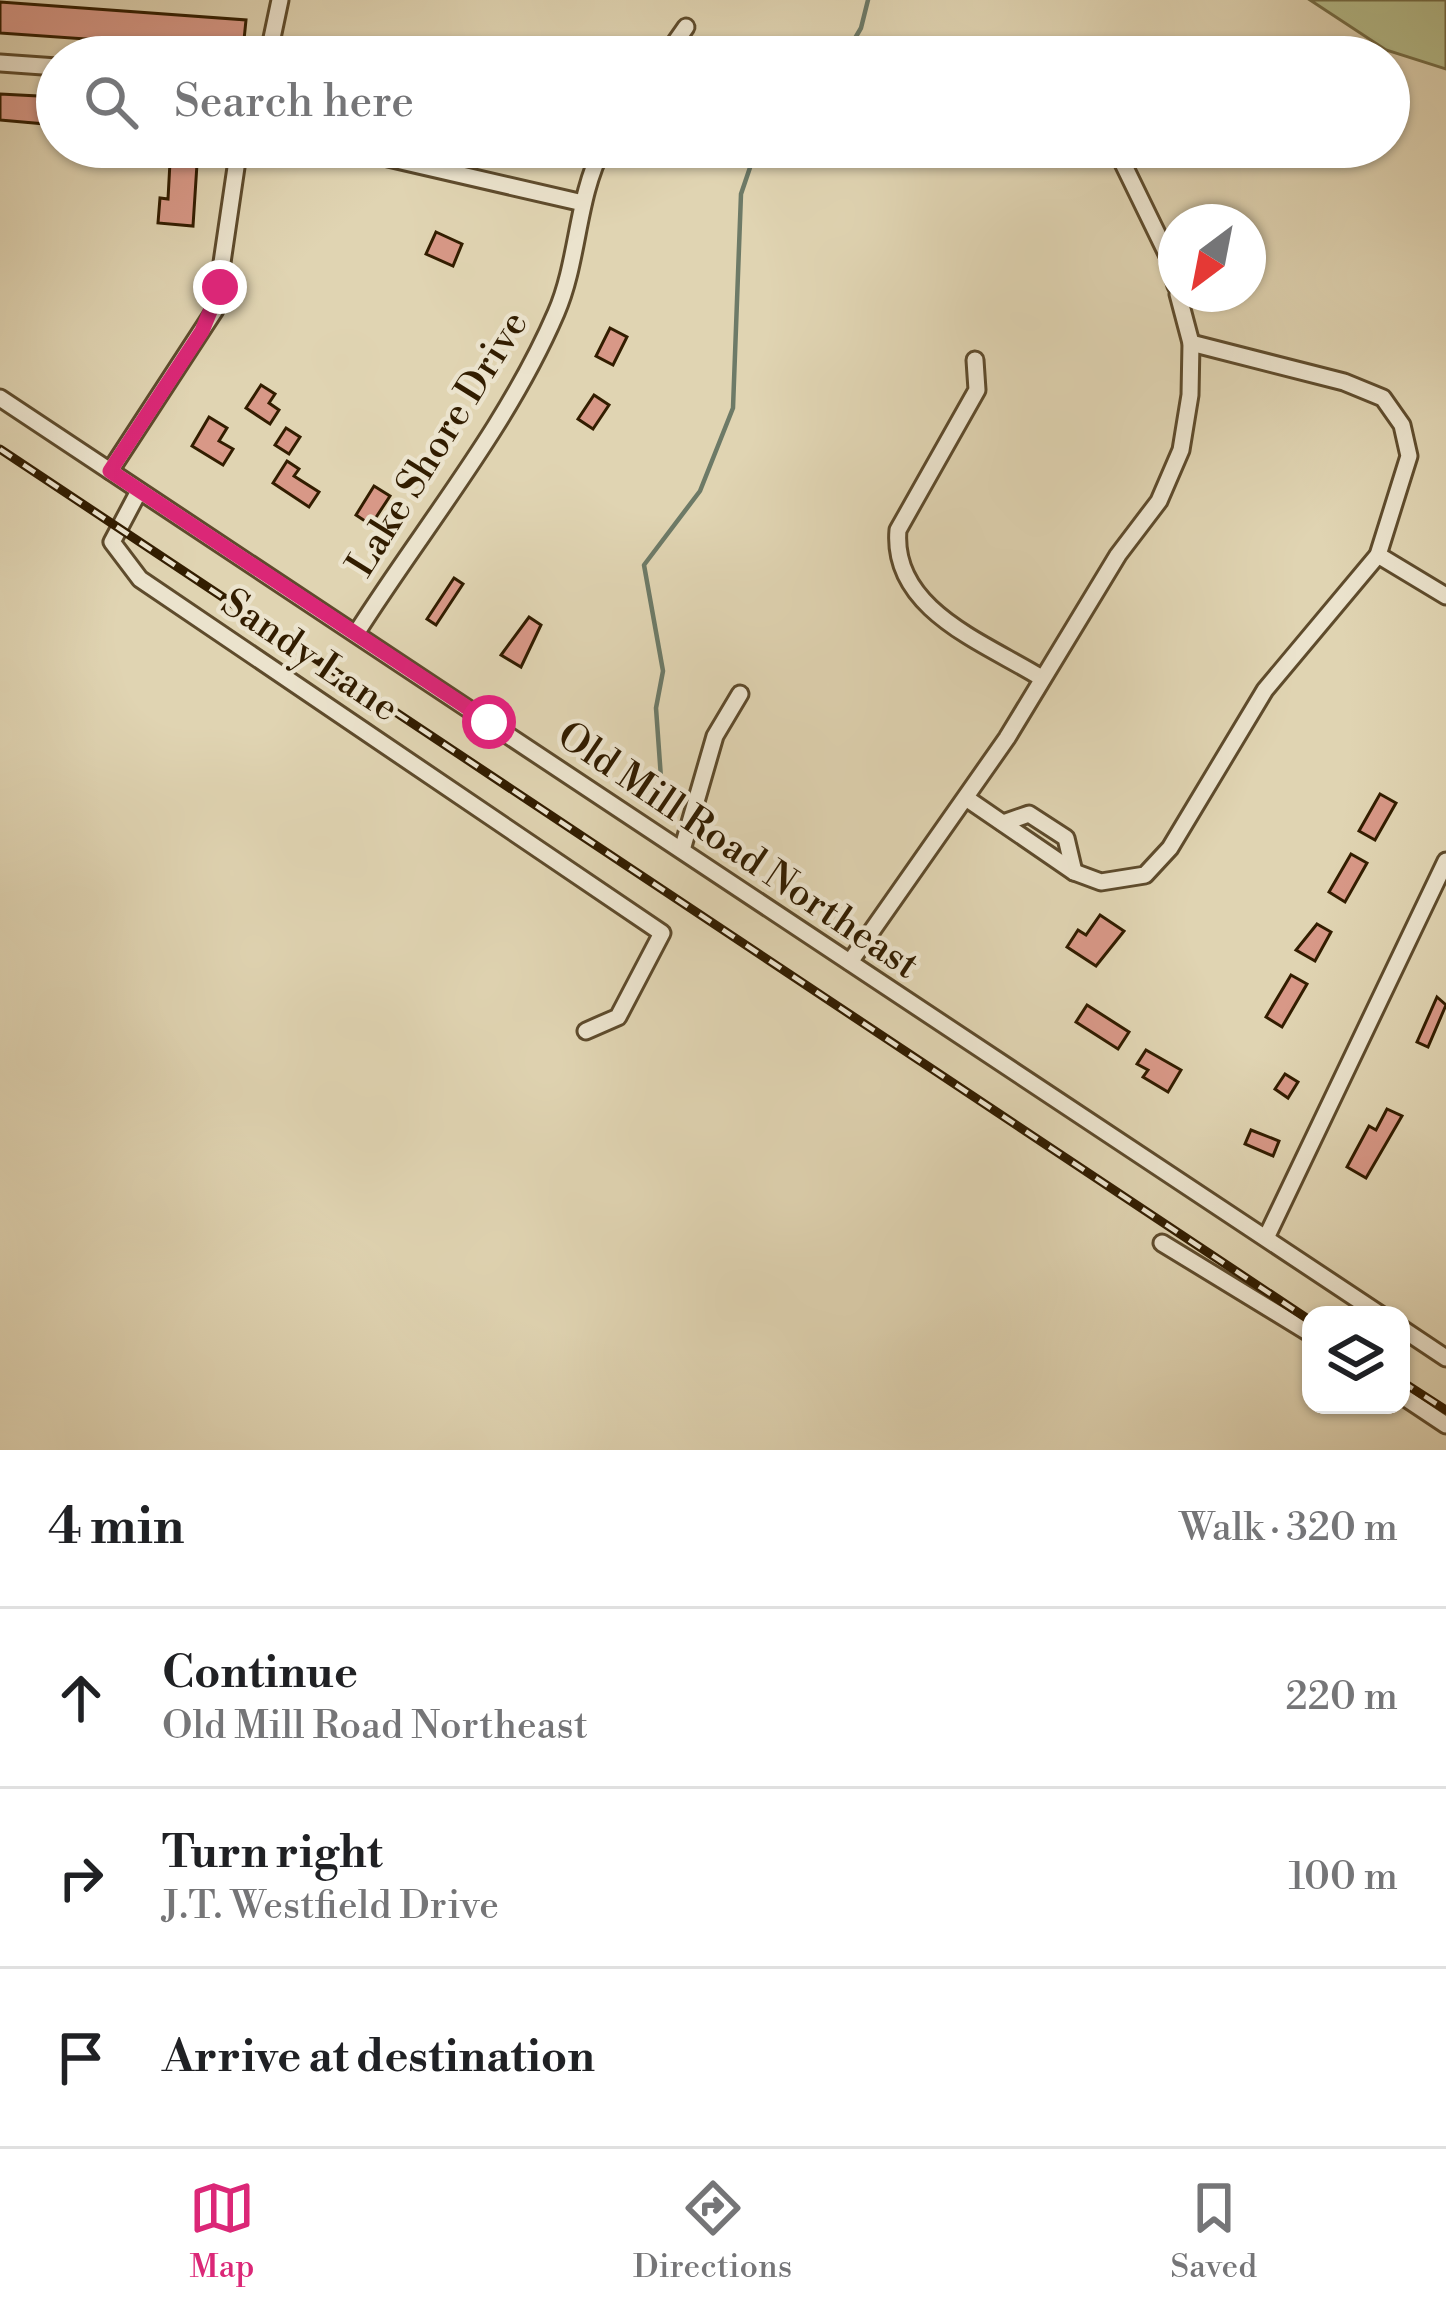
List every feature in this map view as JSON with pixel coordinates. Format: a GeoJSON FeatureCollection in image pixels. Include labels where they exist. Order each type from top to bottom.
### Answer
{"type":"FeatureCollection","features":[{"type":"Feature","properties":{"kind":"street"},"geometry":{"type":"LineString","coordinates":[[272,36],[280,0]]}},
{"type":"Feature","properties":{"kind":"street"},"geometry":{"type":"LineString","coordinates":[[680,36],[686,28]]}},
{"type":"Feature","properties":{"kind":"street"},"geometry":{"type":"LineString","coordinates":[[0,63],[36,66]]}},
{"type":"Feature","properties":{"kind":"street"},"geometry":{"type":"LineString","coordinates":[[110,471],[214,310],[236,168]]}},
{"type":"Feature","properties":{"kind":"street"},"geometry":{"type":"LineString","coordinates":[[431,168],[583,203]]}},
{"type":"Feature","properties":{"kind":"street","name":"Lake Shore Drive"},"geometry":{"type":"LineString","coordinates":[[357,632],[536,351],[572,264],[583,203],[596,168]]}},
{"type":"Feature","properties":{"kind":"street"},"geometry":{"type":"LineString","coordinates":[[1124,168],[1158,236]]}},
{"type":"Feature","properties":{"kind":"street"},"geometry":{"type":"LineString","coordinates":[[850,962],[966,798],[1040,676],[1159,501],[1181,450],[1191,344],[1183,312]]}},
{"type":"Feature","properties":{"kind":"street"},"geometry":{"type":"LineString","coordinates":[[966,798],[1074,872],[1101,882],[1144,874],[1170,848],[1264,690],[1378,555],[1409,456],[1402,424],[1383,398],[1344,382],[1191,344]]}},
{"type":"Feature","properties":{"kind":"street"},"geometry":{"type":"LineString","coordinates":[[975,360],[977,390],[898,530],[896,554],[910,590],[942,617],[1040,676]]}},
{"type":"Feature","properties":{"kind":"street","name":"Old Mill Road Northeast"},"geometry":{"type":"LineString","coordinates":[[0,398],[1368,1306]]}},
{"type":"Feature","properties":{"kind":"street","name":"Sandy Lane"},"geometry":{"type":"LineString","coordinates":[[140,491],[112,542],[140,579],[662,933],[618,1017],[586,1031]]}},
{"type":"Feature","properties":{"kind":"street"},"geometry":{"type":"LineString","coordinates":[[1378,555],[1446,596]]}},
{"type":"Feature","properties":{"kind":"street"},"geometry":{"type":"LineString","coordinates":[[682,850],[715,736],[740,694]]}},
{"type":"Feature","properties":{"kind":"street"},"geometry":{"type":"LineString","coordinates":[[1003,823],[1029,814],[1066,838],[1074,872]]}},
{"type":"Feature","properties":{"kind":"street"},"geometry":{"type":"LineString","coordinates":[[1266,1238],[1446,861]]}},
{"type":"Feature","properties":{"kind":"street"},"geometry":{"type":"LineString","coordinates":[[1162,1243],[1302,1329]]}},
{"type":"Feature","properties":{"kind":"street"},"geometry":{"type":"LineString","coordinates":[[1410,1334],[1446,1358]]}},
{"type":"Feature","properties":{"kind":"street"},"geometry":{"type":"LineString","coordinates":[[1410,1401],[1446,1426]]}},
{"type":"Feature","properties":{"kind":"green space"},"geometry":{"type":"Polygon","coordinates":[[[1310,0],[1446,0],[1446,69],[1410,58],[1410,36],[1365,36],[1310,0]]]}},
{"type":"Feature","properties":{"kind":"building"},"geometry":{"type":"Polygon","coordinates":[[[0,2],[246,20],[244,36],[0,33],[0,2]]]}},
{"type":"Feature","properties":{"kind":"building"},"geometry":{"type":"Polygon","coordinates":[[[0,94],[36,96],[36,123],[0,120],[0,94]]]}},
{"type":"Feature","properties":{"kind":"building"},"geometry":{"type":"Polygon","coordinates":[[[170,168],[197,168],[193,226],[158,223],[160,198],[168,199],[170,168]]]}},
{"type":"Feature","properties":{"kind":"building"},"geometry":{"type":"Polygon","coordinates":[[[436,232],[462,244],[453,266],[426,254],[436,232]]]}},
{"type":"Feature","properties":{"kind":"building"},"geometry":{"type":"Polygon","coordinates":[[[610,328],[627,337],[613,365],[596,356],[610,328]]]}},
{"type":"Feature","properties":{"kind":"building"},"geometry":{"type":"Polygon","coordinates":[[[261,385],[275,394],[269,403],[279,410],[270,424],[246,408],[261,385]]]}},
{"type":"Feature","properties":{"kind":"building"},"geometry":{"type":"Polygon","coordinates":[[[594,395],[609,405],[593,429],[578,419],[594,395]]]}},
{"type":"Feature","properties":{"kind":"building"},"geometry":{"type":"Polygon","coordinates":[[[209,417],[227,428],[219,441],[233,449],[223,465],[192,446],[209,417]]]}},
{"type":"Feature","properties":{"kind":"building"},"geometry":{"type":"Polygon","coordinates":[[[286,428],[300,437],[289,454],[275,445],[286,428]]]}},
{"type":"Feature","properties":{"kind":"building"},"geometry":{"type":"Polygon","coordinates":[[[287,461],[299,469],[294,476],[319,492],[309,507],[273,483],[287,461]]]}},
{"type":"Feature","properties":{"kind":"building"},"geometry":{"type":"Polygon","coordinates":[[[374,486],[390,496],[371,525],[356,515],[374,486]]]}},
{"type":"Feature","properties":{"kind":"building"},"geometry":{"type":"Polygon","coordinates":[[[454,578],[463,584],[436,625],[427,619],[454,578]]]}},
{"type":"Feature","properties":{"kind":"building"},"geometry":{"type":"Polygon","coordinates":[[[529,617],[541,625],[521,667],[501,655],[529,617]]]}},
{"type":"Feature","properties":{"kind":"building"},"geometry":{"type":"Polygon","coordinates":[[[1380,794],[1396,803],[1375,840],[1359,831],[1380,794]]]}},
{"type":"Feature","properties":{"kind":"building"},"geometry":{"type":"Polygon","coordinates":[[[1351,854],[1367,863],[1345,902],[1329,892],[1351,854]]]}},
{"type":"Feature","properties":{"kind":"building"},"geometry":{"type":"Polygon","coordinates":[[[1100,915],[1124,931],[1096,966],[1067,947],[1078,930],[1086,935],[1100,915]]]}},
{"type":"Feature","properties":{"kind":"building"},"geometry":{"type":"Polygon","coordinates":[[[1317,924],[1331,932],[1315,961],[1296,950],[1317,924]]]}},
{"type":"Feature","properties":{"kind":"building"},"geometry":{"type":"Polygon","coordinates":[[[1291,975],[1307,984],[1282,1027],[1266,1017],[1291,975]]]}},
{"type":"Feature","properties":{"kind":"building"},"geometry":{"type":"Polygon","coordinates":[[[1437,997],[1446,1005],[1428,1047],[1417,1042],[1437,997]]]}},
{"type":"Feature","properties":{"kind":"building"},"geometry":{"type":"Polygon","coordinates":[[[1087,1005],[1129,1032],[1118,1049],[1076,1022],[1087,1005]]]}},
{"type":"Feature","properties":{"kind":"building"},"geometry":{"type":"Polygon","coordinates":[[[1146,1050],[1181,1070],[1168,1092],[1143,1077],[1148,1070],[1137,1064],[1146,1050]]]}},
{"type":"Feature","properties":{"kind":"building"},"geometry":{"type":"Polygon","coordinates":[[[1285,1074],[1298,1082],[1288,1098],[1275,1089],[1285,1074]]]}},
{"type":"Feature","properties":{"kind":"building"},"geometry":{"type":"Polygon","coordinates":[[[1387,1109],[1402,1116],[1366,1178],[1347,1167],[1369,1126],[1376,1130],[1387,1109]]]}},
{"type":"Feature","properties":{"kind":"building"},"geometry":{"type":"Polygon","coordinates":[[[1251,1130],[1279,1141],[1273,1156],[1245,1144],[1251,1130]]]}},
{"type":"Feature","properties":{"kind":"waterway"},"geometry":{"type":"LineString","coordinates":[[856,36],[868,0]]}},
{"type":"Feature","properties":{"kind":"waterway"},"geometry":{"type":"LineString","coordinates":[[663,806],[656,708],[663,671],[644,565],[700,491],[733,408],[741,194],[750,168]]}},
{"type":"Feature","properties":{"kind":"railway"},"geometry":{"type":"LineString","coordinates":[[0,449],[1302,1315]]}},
{"type":"Feature","properties":{"kind":"railway"},"geometry":{"type":"LineString","coordinates":[[1410,1387],[1446,1410]]}},
{"type":"Feature","properties":{"kind":"route"},"geometry":{"type":"LineString","coordinates":[[220,287],[202,331],[110,471],[489,722]]}}]}
